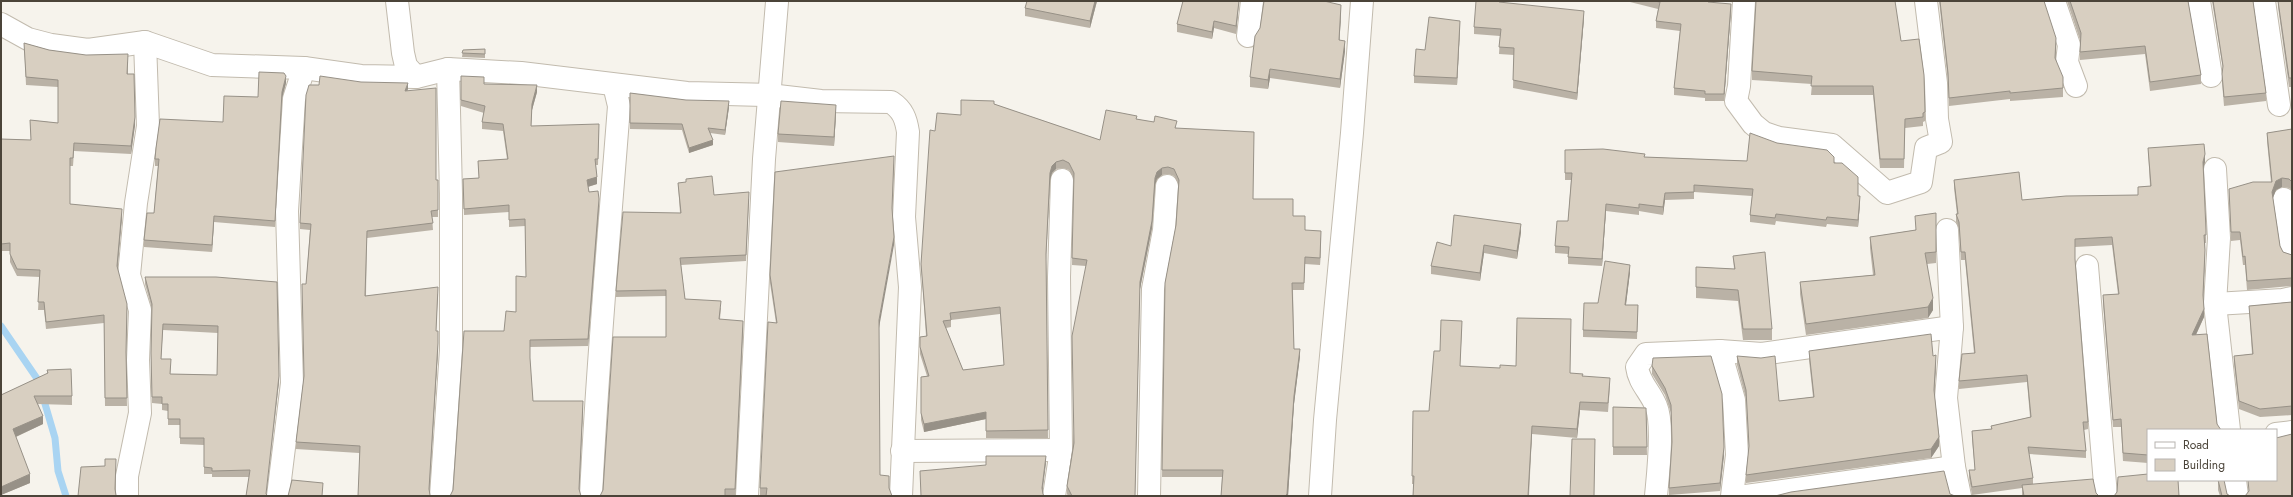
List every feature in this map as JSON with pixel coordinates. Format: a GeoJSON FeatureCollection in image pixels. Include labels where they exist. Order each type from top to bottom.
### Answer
{"type":"FeatureCollection","features":[{"type":"Feature","properties":{"kind":"street"},"geometry":{"type":"LineString","coordinates":[[396,1],[402,53],[406,66],[416,76]]}},
{"type":"Feature","properties":{"kind":"street"},"geometry":{"type":"LineString","coordinates":[[747,496],[764,159],[775,1]]}},
{"type":"Feature","properties":{"kind":"street"},"geometry":{"type":"LineString","coordinates":[[1248,36],[1252,1]]}},
{"type":"Feature","properties":{"kind":"street"},"geometry":{"type":"LineString","coordinates":[[1320,496],[1325,420],[1352,133],[1362,1]]}},
{"type":"Feature","properties":{"kind":"street"},"geometry":{"type":"LineString","coordinates":[[1744,1],[1739,86],[1736,101],[1743,113],[1764,133],[1779,138],[1832,145],[1887,193],[1921,182],[1926,148],[1941,142],[1937,119],[1936,83],[1926,1]]}},
{"type":"Feature","properties":{"kind":"street"},"geometry":{"type":"LineString","coordinates":[[2054,1],[2068,45],[2067,62],[2076,86]]}},
{"type":"Feature","properties":{"kind":"street"},"geometry":{"type":"LineString","coordinates":[[2200,1],[2211,76]]}},
{"type":"Feature","properties":{"kind":"street"},"geometry":{"type":"LineString","coordinates":[[2264,1],[2279,105]]}},
{"type":"Feature","properties":{"kind":"street"},"geometry":{"type":"LineString","coordinates":[[1,24],[28,39],[88,50],[145,42],[212,64],[304,68],[361,76],[416,76],[448,69],[521,73],[614,85],[705,94],[769,95],[822,101],[891,102],[896,105],[906,119],[908,132],[904,217],[910,287],[901,496]]}},
{"type":"Feature","properties":{"kind":"street"},"geometry":{"type":"LineString","coordinates":[[127,496],[127,476],[140,413],[138,360],[140,310],[129,275],[136,202],[148,126],[145,42]]}},
{"type":"Feature","properties":{"kind":"street"},"geometry":{"type":"LineString","coordinates":[[278,496],[292,383],[286,211],[294,99],[304,68]]}},
{"type":"Feature","properties":{"kind":"street"},"geometry":{"type":"LineString","coordinates":[[441,496],[451,350],[451,194],[448,69]]}},
{"type":"Feature","properties":{"kind":"street"},"geometry":{"type":"LineString","coordinates":[[591,496],[598,391],[599,346],[619,106],[614,85]]}},
{"type":"Feature","properties":{"kind":"street"},"geometry":{"type":"LineString","coordinates":[[2215,169],[2219,238],[2215,304],[2229,429]]}},
{"type":"Feature","properties":{"kind":"street"},"geometry":{"type":"LineString","coordinates":[[1054,496],[1061,450],[1059,277],[1062,180]]}},
{"type":"Feature","properties":{"kind":"street"},"geometry":{"type":"LineString","coordinates":[[1149,496],[1153,289],[1164,230],[1166,186]]}},
{"type":"Feature","properties":{"kind":"street"},"geometry":{"type":"LineString","coordinates":[[2284,199],[2292,252]]}},
{"type":"Feature","properties":{"kind":"street"},"geometry":{"type":"LineString","coordinates":[[1947,230],[1952,327],[1946,398],[1954,467],[1960,496]]}},
{"type":"Feature","properties":{"kind":"street"},"geometry":{"type":"LineString","coordinates":[[2087,266],[2106,496]]}},
{"type":"Feature","properties":{"kind":"street"},"geometry":{"type":"LineString","coordinates":[[2215,304],[2283,300],[2292,298]]}},
{"type":"Feature","properties":{"kind":"street"},"geometry":{"type":"LineString","coordinates":[[1656,496],[1660,438],[1656,406],[1638,377],[1637,367],[1646,354],[1720,351],[1762,354],[1952,327]]}},
{"type":"Feature","properties":{"kind":"street"},"geometry":{"type":"LineString","coordinates":[[1720,351],[1734,400],[1737,455],[1732,496]]}},
{"type":"Feature","properties":{"kind":"street"},"geometry":{"type":"LineString","coordinates":[[2277,434],[2292,432]]}},
{"type":"Feature","properties":{"kind":"street"},"geometry":{"type":"LineString","coordinates":[[902,451],[1061,450]]}},
{"type":"Feature","properties":{"kind":"street"},"geometry":{"type":"LineString","coordinates":[[1746,496],[1954,467]]}},
{"type":"Feature","properties":{"kind":"street"},"geometry":{"type":"LineString","coordinates":[[2235,481],[2237,496]]}},
{"type":"Feature","properties":{"kind":"building"},"geometry":{"type":"Polygon","coordinates":[[[1027,1],[1095,1],[1090,21],[1025,8],[1027,1]]]}},
{"type":"Feature","properties":{"kind":"building"},"geometry":{"type":"Polygon","coordinates":[[[1183,1],[1239,1],[1236,26],[1214,21],[1212,32],[1177,24],[1183,1]]]}},
{"type":"Feature","properties":{"kind":"building"},"geometry":{"type":"Polygon","coordinates":[[[1264,1],[1324,1],[1341,5],[1339,40],[1345,41],[1340,79],[1270,69],[1268,80],[1250,77],[1255,36],[1260,28],[1264,1]]]}},
{"type":"Feature","properties":{"kind":"building"},"geometry":{"type":"Polygon","coordinates":[[[1476,1],[1499,1],[1584,11],[1577,93],[1513,80],[1514,48],[1499,47],[1501,29],[1474,27],[1476,1]]]}},
{"type":"Feature","properties":{"kind":"building"},"geometry":{"type":"Polygon","coordinates":[[[1654,1],[1708,1],[1731,4],[1724,94],[1705,94],[1705,91],[1674,88],[1681,24],[1656,21],[1660,2],[1654,1]]]}},
{"type":"Feature","properties":{"kind":"building"},"geometry":{"type":"Polygon","coordinates":[[[1756,1],[1895,1],[1901,41],[1919,39],[1924,75],[1925,112],[1923,113],[1923,117],[1905,119],[1904,159],[1880,159],[1873,86],[1811,86],[1812,76],[1752,71],[1756,1]]]}},
{"type":"Feature","properties":{"kind":"building"},"geometry":{"type":"Polygon","coordinates":[[[1940,1],[2044,1],[2056,38],[2055,58],[2063,77],[2063,88],[2010,93],[2010,91],[1949,98],[1948,73],[1940,1]]]}},
{"type":"Feature","properties":{"kind":"building"},"geometry":{"type":"Polygon","coordinates":[[[2070,1],[2188,1],[2201,75],[2150,82],[2145,46],[2080,52],[2081,33],[2070,1]]]}},
{"type":"Feature","properties":{"kind":"building"},"geometry":{"type":"Polygon","coordinates":[[[2213,1],[2253,1],[2266,93],[2224,97],[2222,74],[2223,66],[2213,1]]]}},
{"type":"Feature","properties":{"kind":"building"},"geometry":{"type":"Polygon","coordinates":[[[2278,1],[2292,1],[2292,78],[2289,78],[2278,1]]]}},
{"type":"Feature","properties":{"kind":"building"},"geometry":{"type":"Polygon","coordinates":[[[1429,17],[1460,21],[1457,78],[1414,76],[1416,49],[1425,50],[1429,17]]]}},
{"type":"Feature","properties":{"kind":"building"},"geometry":{"type":"Polygon","coordinates":[[[24,43],[49,50],[86,55],[128,54],[127,74],[134,74],[135,117],[131,146],[74,143],[73,158],[70,158],[70,204],[122,209],[117,266],[127,304],[127,398],[105,398],[104,315],[46,322],[44,302],[38,302],[40,270],[17,269],[10,254],[10,243],[1,244],[1,139],[31,140],[30,120],[58,123],[58,80],[26,77],[24,43]]]}},
{"type":"Feature","properties":{"kind":"building"},"geometry":{"type":"Polygon","coordinates":[[[485,49],[485,54],[462,53],[463,50],[485,49]]]}},
{"type":"Feature","properties":{"kind":"building"},"geometry":{"type":"Polygon","coordinates":[[[259,72],[284,73],[286,76],[282,92],[275,221],[214,216],[212,245],[144,240],[147,213],[154,213],[159,159],[155,159],[160,119],[223,122],[224,96],[258,97],[259,72]]]}},
{"type":"Feature","properties":{"kind":"building"},"geometry":{"type":"Polygon","coordinates":[[[320,76],[361,82],[408,83],[405,91],[436,88],[436,180],[438,180],[438,210],[431,211],[433,223],[367,231],[365,296],[438,287],[436,331],[438,331],[438,343],[429,489],[431,496],[358,496],[360,446],[296,442],[304,376],[302,284],[306,284],[311,224],[300,223],[306,95],[309,85],[319,85],[320,76]]]}},
{"type":"Feature","properties":{"kind":"building"},"geometry":{"type":"Polygon","coordinates":[[[461,76],[484,77],[484,84],[537,85],[532,104],[531,126],[599,124],[598,159],[595,159],[597,177],[587,180],[589,192],[598,191],[599,199],[588,339],[530,340],[533,401],[583,401],[579,489],[581,496],[450,496],[453,490],[464,331],[504,331],[506,311],[516,312],[516,276],[526,277],[525,219],[509,220],[509,205],[464,209],[463,179],[479,178],[478,161],[508,159],[503,124],[482,122],[485,106],[461,100],[461,76]]]}},
{"type":"Feature","properties":{"kind":"building"},"geometry":{"type":"Polygon","coordinates":[[[630,93],[686,100],[729,101],[725,130],[708,128],[713,140],[689,148],[682,124],[630,123],[630,93]]]}},
{"type":"Feature","properties":{"kind":"building"},"geometry":{"type":"Polygon","coordinates":[[[961,100],[994,101],[994,104],[1100,140],[1106,110],[1137,116],[1136,119],[1154,122],[1155,116],[1177,121],[1175,128],[1254,132],[1253,199],[1293,199],[1293,216],[1305,216],[1305,230],[1321,231],[1320,258],[1305,257],[1304,283],[1292,283],[1294,349],[1300,349],[1294,396],[1287,494],[1285,496],[1221,496],[1223,470],[1162,470],[1165,283],[1176,225],[1179,180],[1174,169],[1168,167],[1162,168],[1157,172],[1155,178],[1152,221],[1140,282],[1135,496],[1072,496],[1067,486],[1074,443],[1072,336],[1087,260],[1072,258],[1074,173],[1069,163],[1063,160],[1056,162],[1052,166],[1050,173],[1046,254],[1048,430],[986,431],[986,412],[924,424],[921,413],[921,377],[929,376],[920,347],[920,337],[927,336],[921,264],[930,130],[935,131],[937,113],[961,115],[961,100]],[[1000,307],[950,313],[951,320],[943,321],[963,370],[1004,365],[1000,307]]]}},
{"type":"Feature","properties":{"kind":"building"},"geometry":{"type":"Polygon","coordinates":[[[781,101],[836,105],[834,137],[778,134],[781,101]]]}},
{"type":"Feature","properties":{"kind":"building"},"geometry":{"type":"Polygon","coordinates":[[[2292,129],[2292,182],[2289,179],[2282,178],[2276,181],[2272,192],[2280,246],[2283,252],[2292,255],[2292,278],[2247,281],[2245,256],[2243,257],[2240,232],[2231,232],[2229,189],[2253,182],[2272,182],[2267,133],[2292,129]]]}},
{"type":"Feature","properties":{"kind":"building"},"geometry":{"type":"Polygon","coordinates":[[[1750,133],[1777,143],[1827,150],[1834,157],[1834,163],[1842,163],[1858,177],[1858,196],[1860,196],[1858,220],[1827,217],[1826,220],[1776,214],[1775,218],[1750,215],[1753,189],[1694,185],[1694,192],[1665,193],[1663,207],[1639,204],[1639,208],[1606,204],[1602,259],[1568,257],[1569,247],[1555,246],[1557,221],[1568,221],[1572,173],[1565,173],[1565,150],[1603,149],[1645,154],[1644,157],[1747,161],[1750,133]]]}},
{"type":"Feature","properties":{"kind":"building"},"geometry":{"type":"Polygon","coordinates":[[[2204,144],[2205,154],[2203,162],[2206,235],[2204,235],[2204,309],[2192,335],[2207,334],[2217,424],[2220,429],[2147,429],[2147,455],[2123,453],[2121,419],[2113,420],[2103,295],[2119,294],[2112,237],[2075,239],[2075,259],[2088,422],[2083,422],[2086,451],[2028,447],[2033,478],[1972,487],[1969,470],[1975,470],[1972,431],[1992,429],[1991,426],[2031,417],[2027,375],[1959,381],[1962,354],[1975,353],[1965,252],[1961,252],[1959,222],[1956,214],[1958,214],[1954,180],[2019,172],[2022,200],[2066,196],[2138,195],[2138,187],[2151,186],[2148,148],[2204,144]]]}},
{"type":"Feature","properties":{"kind":"building"},"geometry":{"type":"Polygon","coordinates":[[[894,156],[892,208],[894,237],[879,320],[880,475],[889,476],[889,488],[892,496],[766,496],[767,488],[760,488],[768,322],[777,323],[770,275],[775,172],[894,156]]]}},
{"type":"Feature","properties":{"kind":"building"},"geometry":{"type":"Polygon","coordinates":[[[712,176],[714,195],[749,192],[746,255],[680,258],[685,299],[721,301],[719,319],[743,321],[735,489],[725,489],[725,496],[600,496],[603,490],[613,337],[666,337],[666,290],[616,291],[623,212],[681,213],[678,183],[686,182],[686,179],[712,176]]]}},
{"type":"Feature","properties":{"kind":"building"},"geometry":{"type":"Polygon","coordinates":[[[1936,213],[1936,252],[1925,253],[1933,298],[1928,307],[1806,324],[1800,282],[1875,275],[1870,237],[1916,230],[1915,216],[1936,213]]]}},
{"type":"Feature","properties":{"kind":"building"},"geometry":{"type":"Polygon","coordinates":[[[1454,215],[1521,224],[1517,251],[1484,245],[1480,273],[1431,266],[1437,242],[1451,246],[1454,215]]]}},
{"type":"Feature","properties":{"kind":"building"},"geometry":{"type":"Polygon","coordinates":[[[1765,252],[1772,329],[1743,329],[1738,290],[1696,287],[1696,267],[1735,269],[1733,256],[1765,252]]]}},
{"type":"Feature","properties":{"kind":"building"},"geometry":{"type":"Polygon","coordinates":[[[1605,261],[1630,265],[1625,305],[1638,305],[1637,332],[1583,330],[1584,303],[1598,303],[1605,261]]]}},
{"type":"Feature","properties":{"kind":"building"},"geometry":{"type":"Polygon","coordinates":[[[145,277],[216,277],[277,282],[279,376],[266,494],[268,496],[246,496],[250,470],[212,471],[212,468],[204,467],[204,438],[180,438],[180,419],[168,419],[168,404],[162,404],[162,397],[152,397],[152,304],[145,277]],[[163,324],[161,359],[171,359],[170,374],[217,375],[218,326],[163,324]]]}},
{"type":"Feature","properties":{"kind":"building"},"geometry":{"type":"Polygon","coordinates":[[[2292,302],[2292,406],[2260,409],[2239,401],[2234,356],[2253,354],[2249,306],[2292,302]]]}},
{"type":"Feature","properties":{"kind":"building"},"geometry":{"type":"Polygon","coordinates":[[[1517,318],[1571,319],[1570,373],[1583,374],[1582,376],[1610,378],[1608,403],[1580,402],[1577,429],[1532,426],[1528,496],[1413,496],[1413,411],[1429,411],[1434,351],[1440,351],[1441,320],[1462,321],[1460,366],[1500,368],[1500,365],[1516,366],[1517,318]]]}},
{"type":"Feature","properties":{"kind":"building"},"geometry":{"type":"Polygon","coordinates":[[[1931,334],[1933,356],[1936,355],[1934,390],[1939,437],[1931,449],[1746,475],[1749,446],[1746,390],[1737,356],[1761,358],[1775,356],[1779,401],[1814,397],[1809,351],[1931,334]]]}},
{"type":"Feature","properties":{"kind":"building"},"geometry":{"type":"Polygon","coordinates":[[[1711,356],[1722,394],[1724,447],[1720,483],[1669,488],[1672,442],[1671,405],[1665,388],[1652,366],[1653,358],[1711,356]]]}},
{"type":"Feature","properties":{"kind":"building"},"geometry":{"type":"Polygon","coordinates":[[[71,369],[72,396],[34,396],[43,416],[13,429],[30,474],[1,487],[1,395],[48,373],[47,370],[71,369]]]}},
{"type":"Feature","properties":{"kind":"building"},"geometry":{"type":"Polygon","coordinates":[[[1613,407],[1646,408],[1647,447],[1613,447],[1613,407]]]}},
{"type":"Feature","properties":{"kind":"building"},"geometry":{"type":"Polygon","coordinates":[[[2292,434],[2292,496],[2245,496],[2249,491],[2248,481],[2277,481],[2277,438],[2292,434]]]}},
{"type":"Feature","properties":{"kind":"building"},"geometry":{"type":"Polygon","coordinates":[[[1572,439],[1595,439],[1594,496],[1570,496],[1572,439]]]}},
{"type":"Feature","properties":{"kind":"building"},"geometry":{"type":"Polygon","coordinates":[[[986,456],[1046,456],[1042,488],[1044,496],[921,496],[920,471],[986,465],[986,456]]]}},
{"type":"Feature","properties":{"kind":"building"},"geometry":{"type":"Polygon","coordinates":[[[105,459],[116,459],[115,489],[117,496],[78,496],[81,467],[105,466],[105,459]]]}},
{"type":"Feature","properties":{"kind":"building"},"geometry":{"type":"Polygon","coordinates":[[[1944,471],[1950,494],[1955,496],[1775,496],[1791,492],[1944,471]]]}},
{"type":"Feature","properties":{"kind":"building"},"geometry":{"type":"Polygon","coordinates":[[[2147,474],[2147,481],[2178,481],[2179,496],[2114,496],[2117,492],[2118,477],[2147,474]]]}},
{"type":"Feature","properties":{"kind":"building"},"geometry":{"type":"Polygon","coordinates":[[[2093,479],[2096,493],[2099,496],[2024,496],[2022,485],[2093,479]]]}},
{"type":"Feature","properties":{"kind":"building"},"geometry":{"type":"Polygon","coordinates":[[[292,480],[323,483],[322,496],[288,496],[292,480]]]}},
{"type":"Feature","properties":{"kind":"building"},"geometry":{"type":"Polygon","coordinates":[[[2218,481],[2224,481],[2227,494],[2230,496],[2222,496],[2218,481]]]}},
{"type":"Feature","properties":{"kind":"waterway"},"geometry":{"type":"LineString","coordinates":[[1,326],[38,380],[55,438],[58,471],[66,496]]}}]}
